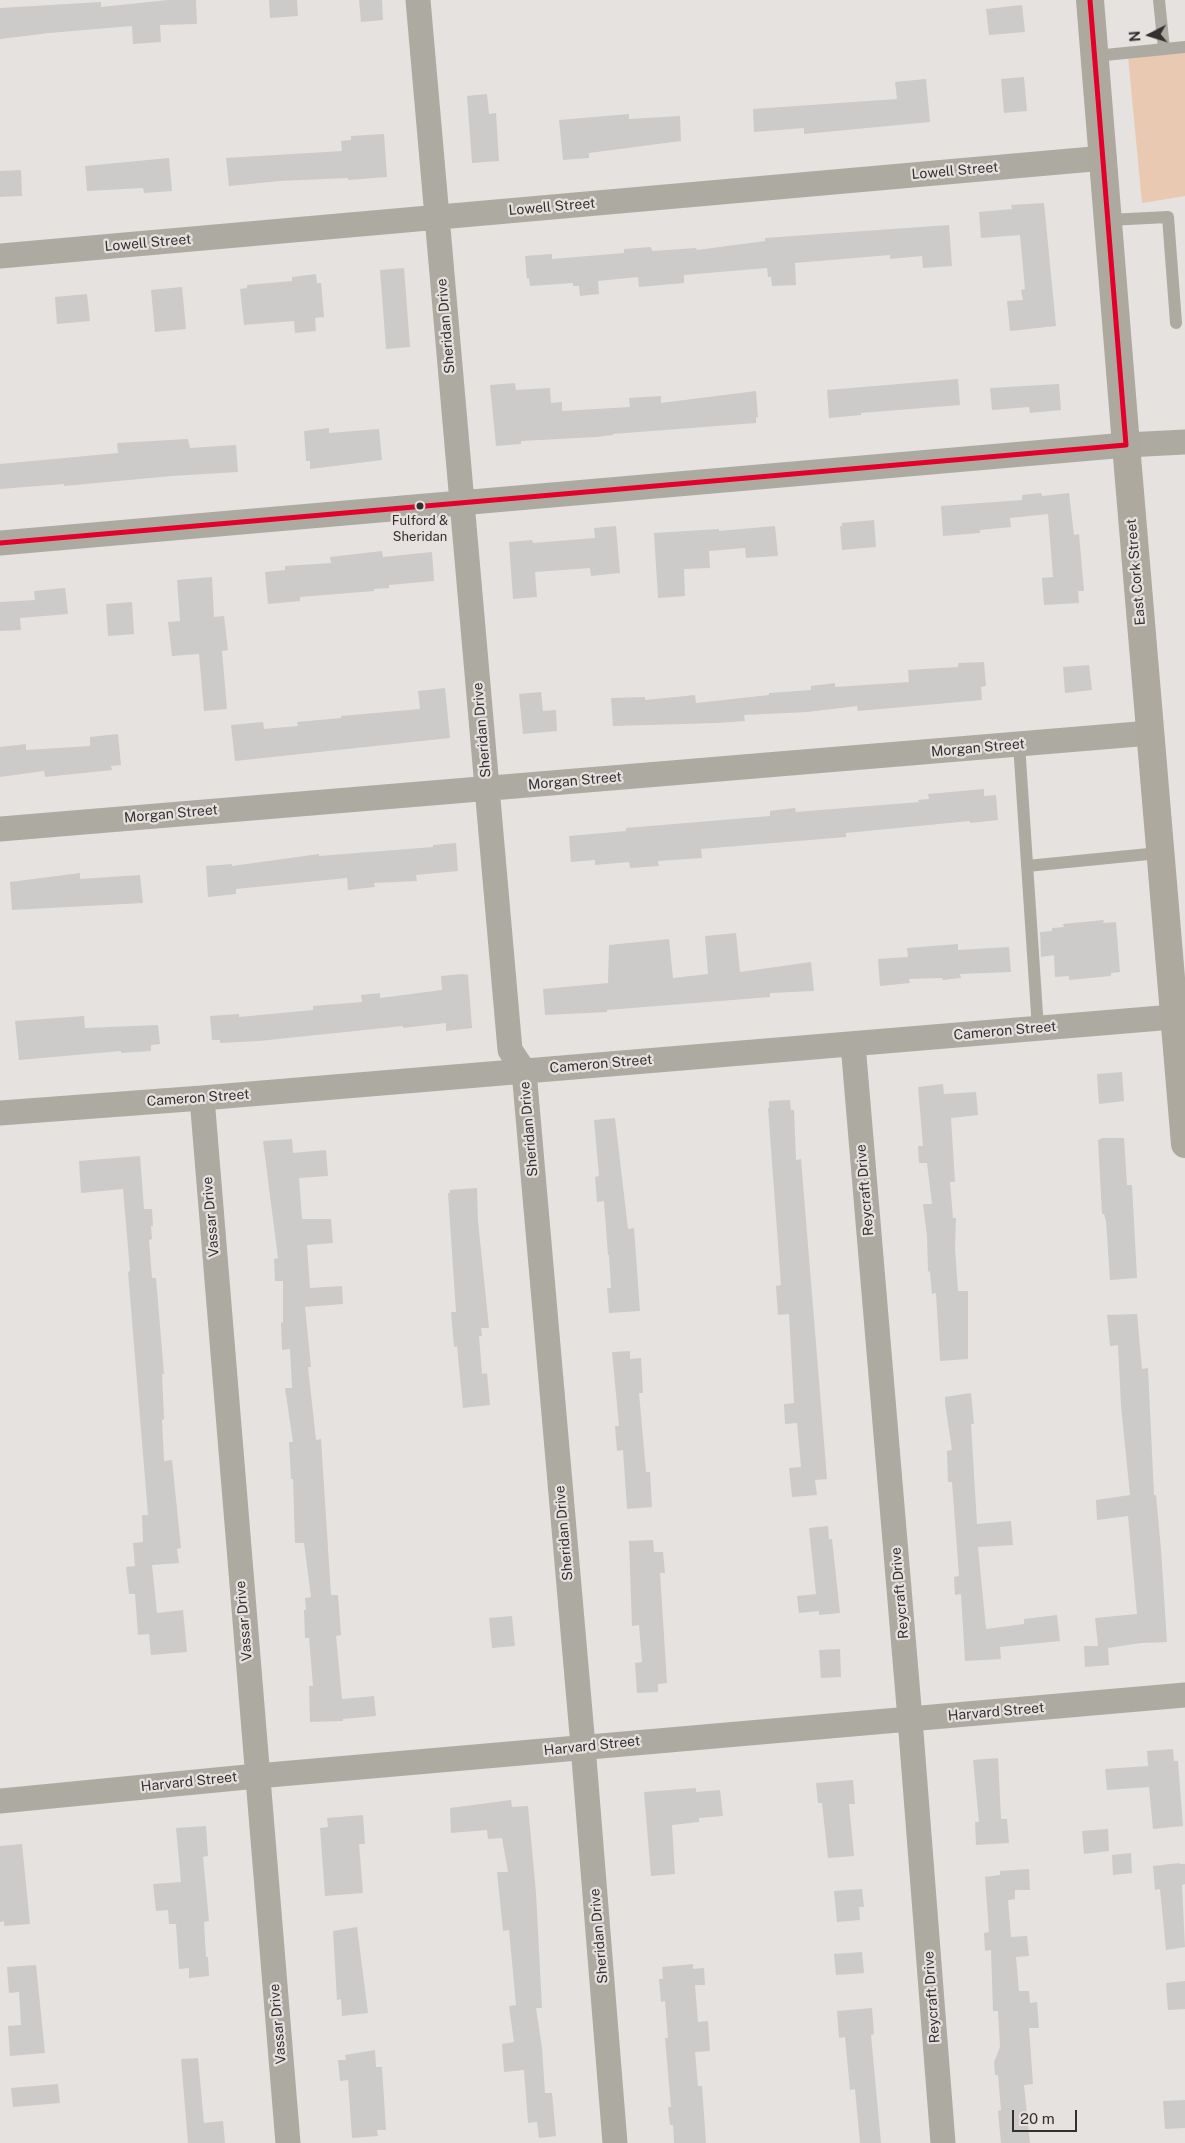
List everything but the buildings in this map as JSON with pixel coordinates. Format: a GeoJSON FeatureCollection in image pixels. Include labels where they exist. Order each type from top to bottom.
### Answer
{"type":"FeatureCollection","features":[{"type":"Feature","properties":{"kind":"street","name":"Sheridan Drive"},"geometry":{"type":"LineString","coordinates":[[418,0],[510,1050],[524,1070],[583,1746],[615,2143]]}},
{"type":"Feature","properties":{"kind":"street","name":"East Cork Street"},"geometry":{"type":"LineString","coordinates":[[1090,0],[1159,853],[1177,972],[1173,1018],[1185,1144]]}},
{"type":"Feature","properties":{"kind":"street","name":"Lowell Street"},"geometry":{"type":"LineString","coordinates":[[0,256],[1104,158]]}},
{"type":"Feature","properties":{"kind":"street"},"geometry":{"type":"LineString","coordinates":[[0,542],[1185,442]]}},
{"type":"Feature","properties":{"kind":"street","name":"Morgan Street"},"geometry":{"type":"LineString","coordinates":[[0,829],[1150,733]]}},
{"type":"Feature","properties":{"kind":"street","name":"Cameron Street"},"geometry":{"type":"LineString","coordinates":[[0,1113],[1173,1018]]}},
{"type":"Feature","properties":{"kind":"street","name":"Reycraft Drive"},"geometry":{"type":"LineString","coordinates":[[853,1044],[910,1719],[943,2143]]}},
{"type":"Feature","properties":{"kind":"street","name":"Vassar Drive"},"geometry":{"type":"LineString","coordinates":[[202,1098],[288,2143]]}},
{"type":"Feature","properties":{"kind":"street","name":"Harvard Street"},"geometry":{"type":"LineString","coordinates":[[0,1801],[583,1746],[1185,1695]]}},
{"type":"Feature","properties":{"kind":"lane"},"geometry":{"type":"LineString","coordinates":[[1159,0],[1164,49]]}},
{"type":"Feature","properties":{"kind":"lane"},"geometry":{"type":"LineString","coordinates":[[1095,56],[1185,47]]}},
{"type":"Feature","properties":{"kind":"lane"},"geometry":{"type":"LineString","coordinates":[[1108,220],[1168,217],[1176,323]]}},
{"type":"Feature","properties":{"kind":"lane"},"geometry":{"type":"LineString","coordinates":[[1020,744],[1038,1028]]}},
{"type":"Feature","properties":{"kind":"lane"},"geometry":{"type":"LineString","coordinates":[[1027,866],[1159,853]]}},
{"type":"Feature","properties":{"kind":"shaded area"},"geometry":{"type":"Polygon","coordinates":[[[1185,52],[1185,196],[1142,203],[1128,56],[1185,52]]]}},
{"type":"Feature","properties":{"kind":"transit line"},"geometry":{"type":"LineString","coordinates":[[0,543],[1126,445],[1090,0]]}},
{"type":"Feature","properties":{"kind":"place","name":"Fulford & Sheridan"},"geometry":{"type":"Point","coordinates":[420,506]}}]}
